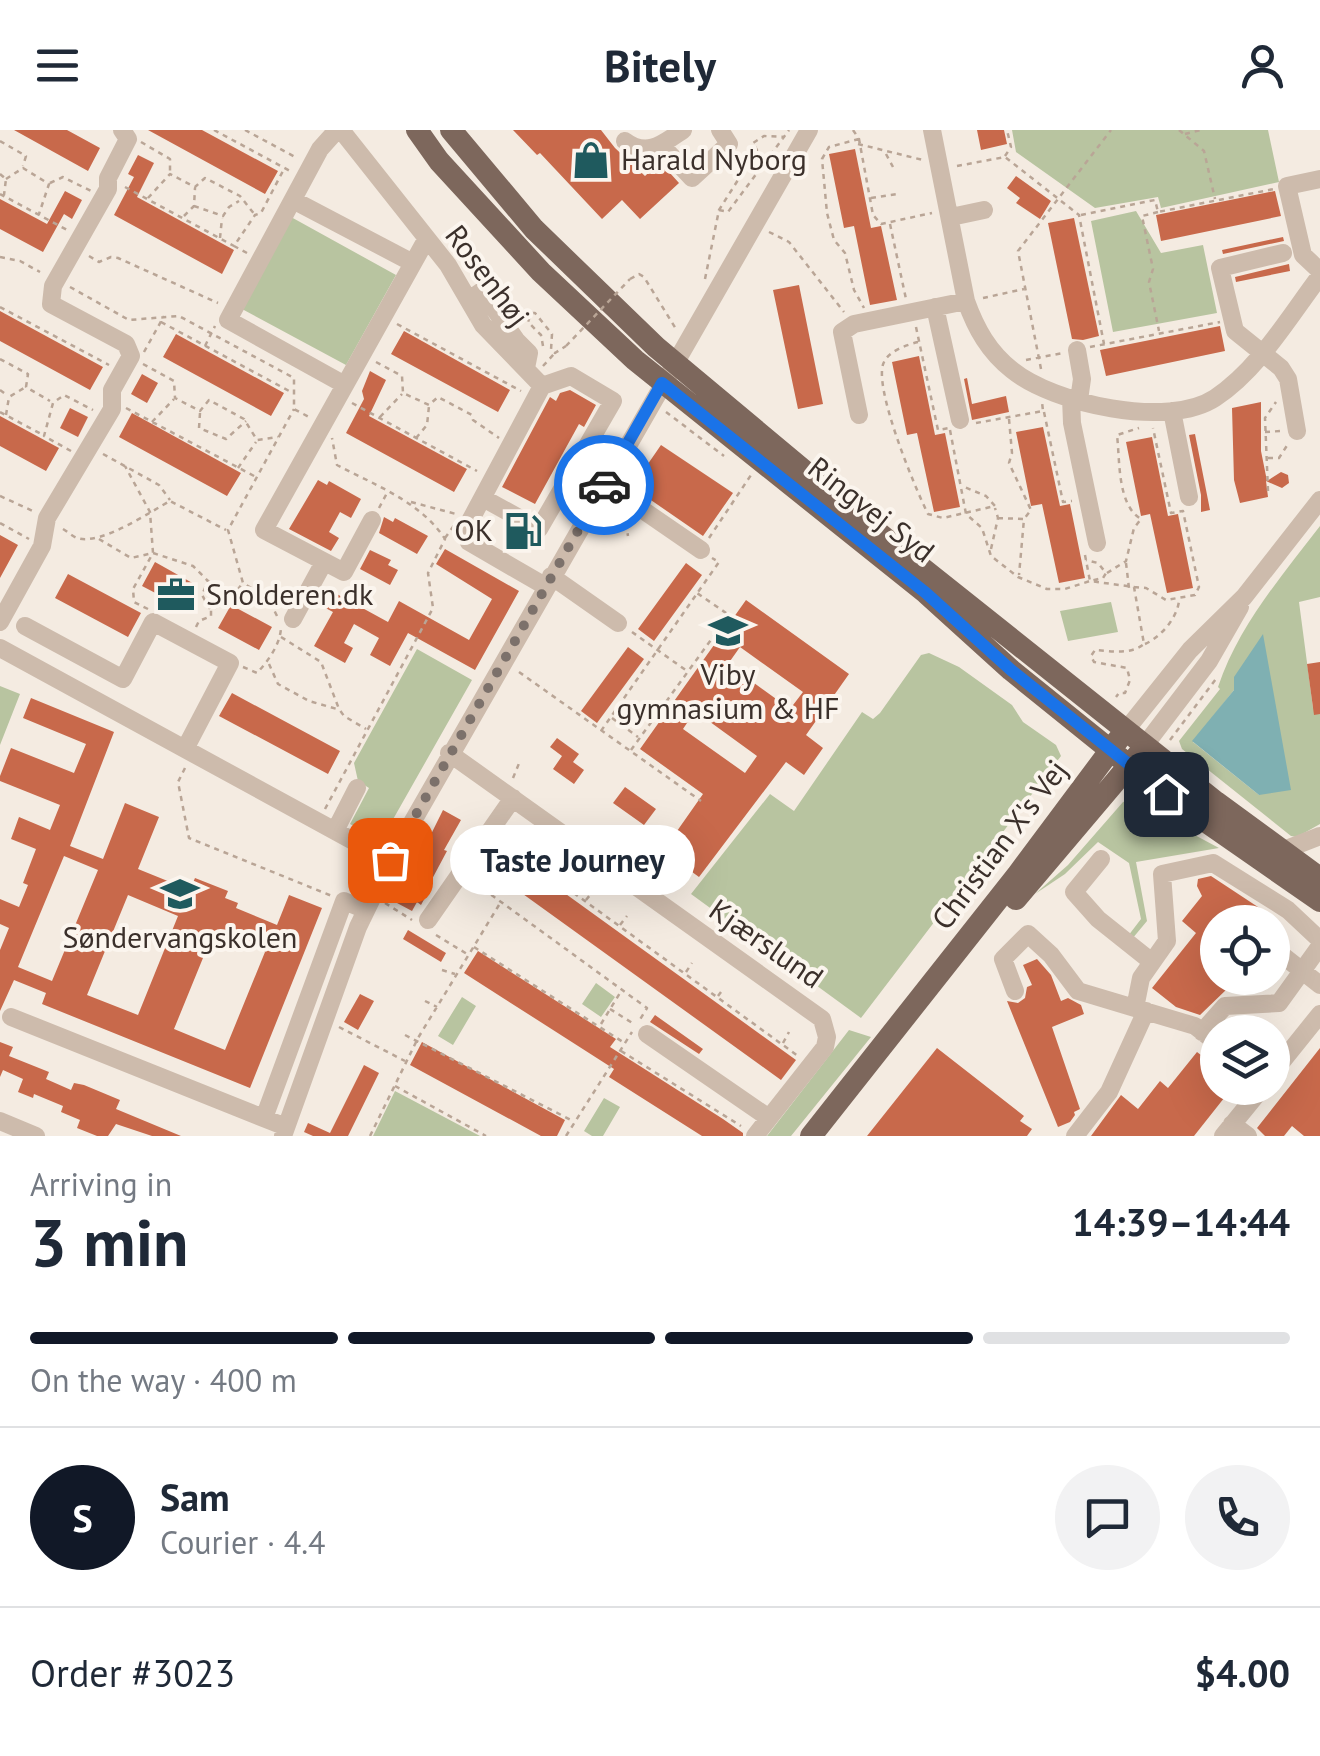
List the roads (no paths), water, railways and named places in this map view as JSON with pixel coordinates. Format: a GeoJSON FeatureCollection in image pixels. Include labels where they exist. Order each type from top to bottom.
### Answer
{"type":"FeatureCollection","features":[{"type":"Feature","properties":{"kind":"main road","name":"Ringvej Syd"},"geometry":{"type":"LineString","coordinates":[[416,130],[439,161],[656,392],[926,593],[1011,670],[1110,750],[1320,901]]}},
{"type":"Feature","properties":{"kind":"main road","name":"Ringvej Syd"},"geometry":{"type":"LineString","coordinates":[[451,130],[576,273],[680,352],[892,544],[1302,864]]}},
{"type":"Feature","properties":{"kind":"main road"},"geometry":{"type":"LineString","coordinates":[[460,130],[477,164]]}},
{"type":"Feature","properties":{"kind":"main road","name":"Christian X's Vej"},"geometry":{"type":"LineString","coordinates":[[812,1136],[1126,730]]}},
{"type":"Feature","properties":{"kind":"main road","name":"Christian X's Vej"},"geometry":{"type":"LineString","coordinates":[[829,1136],[1011,905],[1146,745]]}},
{"type":"Feature","properties":{"kind":"main road"},"geometry":{"type":"LineString","coordinates":[[1214,828],[1288,865],[1302,864]]}},
{"type":"Feature","properties":{"kind":"street"},"geometry":{"type":"LineString","coordinates":[[339,130],[308,172],[228,320],[342,390]]}},
{"type":"Feature","properties":{"kind":"street","name":"Rosenhøj"},"geometry":{"type":"LineString","coordinates":[[339,130],[448,264],[483,324],[537,374]]}},
{"type":"Feature","properties":{"kind":"street"},"geometry":{"type":"LineString","coordinates":[[625,141],[642,149],[661,145],[683,130]]}},
{"type":"Feature","properties":{"kind":"street"},"geometry":{"type":"LineString","coordinates":[[661,145],[692,178],[729,144],[720,130]]}},
{"type":"Feature","properties":{"kind":"street"},"geometry":{"type":"LineString","coordinates":[[11,1018],[264,1118],[285,1132],[366,910],[390,860],[809,130]]}},
{"type":"Feature","properties":{"kind":"street"},"geometry":{"type":"LineString","coordinates":[[932,130],[966,301],[985,343],[1006,366],[1042,388],[1138,419],[1213,400],[1262,352],[1317,282],[1302,255],[1287,186],[1320,180]]}},
{"type":"Feature","properties":{"kind":"street"},"geometry":{"type":"LineString","coordinates":[[0,622],[42,546],[48,518],[85,452],[97,440],[110,409],[112,390],[131,356],[126,344],[51,304],[52,286],[103,198],[108,178],[130,135]]}},
{"type":"Feature","properties":{"kind":"street"},"geometry":{"type":"LineString","coordinates":[[293,200],[411,262]]}},
{"type":"Feature","properties":{"kind":"street"},"geometry":{"type":"LineString","coordinates":[[950,213],[984,210]]}},
{"type":"Feature","properties":{"kind":"street"},"geometry":{"type":"LineString","coordinates":[[372,520],[344,572],[264,530],[426,240]]}},
{"type":"Feature","properties":{"kind":"street"},"geometry":{"type":"LineString","coordinates":[[1283,253],[1220,268],[1232,320],[1241,338],[1288,378],[1297,431]]}},
{"type":"Feature","properties":{"kind":"street"},"geometry":{"type":"LineString","coordinates":[[859,416],[842,332],[863,322],[966,301]]}},
{"type":"Feature","properties":{"kind":"street"},"geometry":{"type":"LineString","coordinates":[[935,307],[954,424]]}},
{"type":"Feature","properties":{"kind":"street"},"geometry":{"type":"LineString","coordinates":[[1077,350],[1082,379],[1072,423],[1089,549]]}},
{"type":"Feature","properties":{"kind":"street"},"geometry":{"type":"LineString","coordinates":[[482,498],[539,530],[612,401],[571,376],[537,374],[470,521],[469,542],[548,581],[618,622]]}},
{"type":"Feature","properties":{"kind":"street"},"geometry":{"type":"LineString","coordinates":[[1172,412],[1189,497]]}},
{"type":"Feature","properties":{"kind":"street"},"geometry":{"type":"LineString","coordinates":[[605,484],[701,550]]}},
{"type":"Feature","properties":{"kind":"street","name":"Christian X's Vej"},"geometry":{"type":"LineString","coordinates":[[1126,730],[1190,650],[1244,598],[1320,500]]}},
{"type":"Feature","properties":{"kind":"street"},"geometry":{"type":"LineString","coordinates":[[293,619],[324,562]]}},
{"type":"Feature","properties":{"kind":"street","name":"Christian X's Vej"},"geometry":{"type":"LineString","coordinates":[[1146,745],[1210,661],[1244,598]]}},
{"type":"Feature","properties":{"kind":"street"},"geometry":{"type":"LineString","coordinates":[[25,626],[122,679],[153,622],[230,663],[189,751]]}},
{"type":"Feature","properties":{"kind":"street"},"geometry":{"type":"LineString","coordinates":[[0,648],[390,860]]}},
{"type":"Feature","properties":{"kind":"street","name":"Kjærslund"},"geometry":{"type":"LineString","coordinates":[[449,752],[822,1019],[828,1037],[826,1047],[755,1136]]}},
{"type":"Feature","properties":{"kind":"street"},"geometry":{"type":"LineString","coordinates":[[334,830],[357,788]]}},
{"type":"Feature","properties":{"kind":"street"},"geometry":{"type":"LineString","coordinates":[[428,920],[508,794]]}},
{"type":"Feature","properties":{"kind":"street"},"geometry":{"type":"LineString","coordinates":[[1302,864],[1320,836]]}},
{"type":"Feature","properties":{"kind":"street"},"geometry":{"type":"LineString","coordinates":[[1302,864],[1320,844]]}},
{"type":"Feature","properties":{"kind":"street"},"geometry":{"type":"LineString","coordinates":[[1101,859],[1074,892],[1098,919],[1152,962]]}},
{"type":"Feature","properties":{"kind":"street"},"geometry":{"type":"LineString","coordinates":[[1075,1136],[1109,1092],[1140,1010],[1141,978],[1167,940],[1162,874],[1213,863],[1288,910],[1320,943],[1279,1003],[1225,1006],[1217,1015]]}},
{"type":"Feature","properties":{"kind":"street"},"geometry":{"type":"LineString","coordinates":[[264,1118],[344,901],[366,910]]}},
{"type":"Feature","properties":{"kind":"street"},"geometry":{"type":"LineString","coordinates":[[1015,991],[1003,959],[1028,934],[1078,991],[1200,1030]]}},
{"type":"Feature","properties":{"kind":"street"},"geometry":{"type":"LineString","coordinates":[[1290,961],[1320,985]]}},
{"type":"Feature","properties":{"kind":"street"},"geometry":{"type":"LineString","coordinates":[[1290,1052],[1320,1014]]}},
{"type":"Feature","properties":{"kind":"street"},"geometry":{"type":"LineString","coordinates":[[641,1030],[769,1118]]}},
{"type":"Feature","properties":{"kind":"street"},"geometry":{"type":"LineString","coordinates":[[1248,1105],[1228,1130],[1248,1136]]}},
{"type":"Feature","properties":{"kind":"street"},"geometry":{"type":"LineString","coordinates":[[0,1121],[36,1136]]}},
{"type":"Feature","properties":{"kind":"water"},"geometry":{"type":"Polygon","coordinates":[[[1263,634],[1291,790],[1259,795],[1192,741],[1234,690],[1234,677],[1263,634]]]}},
{"type":"Feature","properties":{"kind":"place","name":"Harald Nyborg"},"geometry":{"type":"Point","coordinates":[591,160]}},
{"type":"Feature","properties":{"kind":"place","name":"OK"},"geometry":{"type":"Point","coordinates":[523,531]}},
{"type":"Feature","properties":{"kind":"place","name":"Snolderen.dk"},"geometry":{"type":"Point","coordinates":[176,595]}},
{"type":"Feature","properties":{"kind":"place","name":"Viby gymnasium & HF"},"geometry":{"type":"Point","coordinates":[728,631]}},
{"type":"Feature","properties":{"kind":"place","name":"Taste Journey"},"geometry":{"type":"Point","coordinates":[390,860]}},
{"type":"Feature","properties":{"kind":"place","name":"Søndervangskolen"},"geometry":{"type":"Point","coordinates":[180,894]}}]}
